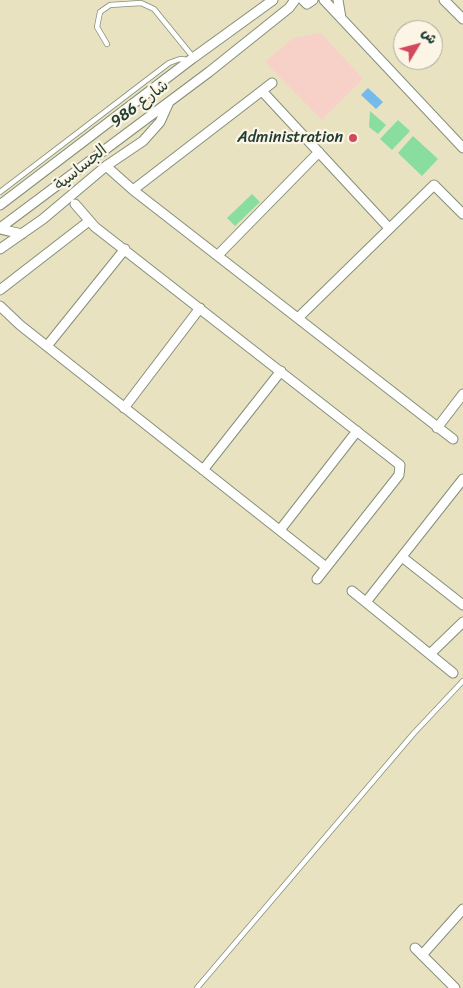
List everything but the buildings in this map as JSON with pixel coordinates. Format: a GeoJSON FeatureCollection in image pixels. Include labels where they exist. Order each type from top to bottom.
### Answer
{"type":"FeatureCollection","features":[{"type":"Feature","properties":{"kind":"street"},"geometry":{"type":"LineString","coordinates":[[261,9],[266,0]]}},
{"type":"Feature","properties":{"kind":"street","name":"شارع 986"},"geometry":{"type":"LineString","coordinates":[[0,205],[273,0]]}},
{"type":"Feature","properties":{"kind":"street","name":"شارع 986"},"geometry":{"type":"LineString","coordinates":[[0,229],[209,72],[289,8],[296,0]]}},
{"type":"Feature","properties":{"kind":"street"},"geometry":{"type":"LineString","coordinates":[[324,0],[463,148]]}},
{"type":"Feature","properties":{"kind":"street"},"geometry":{"type":"LineString","coordinates":[[338,0],[342,20]]}},
{"type":"Feature","properties":{"kind":"street"},"geometry":{"type":"LineString","coordinates":[[444,0],[461,13]]}},
{"type":"Feature","properties":{"kind":"street"},"geometry":{"type":"LineString","coordinates":[[133,190],[272,83]]}},
{"type":"Feature","properties":{"kind":"street"},"geometry":{"type":"LineString","coordinates":[[262,91],[389,228]]}},
{"type":"Feature","properties":{"kind":"street","name":"الجساسية"},"geometry":{"type":"LineString","coordinates":[[0,249],[22,234],[106,166],[150,135],[160,122],[169,101]]}},
{"type":"Feature","properties":{"kind":"street"},"geometry":{"type":"LineString","coordinates":[[218,254],[319,152]]}},
{"type":"Feature","properties":{"kind":"street"},"geometry":{"type":"LineString","coordinates":[[106,166],[133,190],[299,317],[453,439]]}},
{"type":"Feature","properties":{"kind":"street"},"geometry":{"type":"LineString","coordinates":[[299,317],[434,185],[463,214]]}},
{"type":"Feature","properties":{"kind":"street"},"geometry":{"type":"LineString","coordinates":[[75,204],[90,221],[400,465],[401,470],[317,579]]}},
{"type":"Feature","properties":{"kind":"street"},"geometry":{"type":"LineString","coordinates":[[0,290],[90,221]]}},
{"type":"Feature","properties":{"kind":"street"},"geometry":{"type":"LineString","coordinates":[[0,229],[22,234]]}},
{"type":"Feature","properties":{"kind":"street"},"geometry":{"type":"LineString","coordinates":[[47,346],[125,249]]}},
{"type":"Feature","properties":{"kind":"street"},"geometry":{"type":"LineString","coordinates":[[0,306],[124,408],[326,567]]}},
{"type":"Feature","properties":{"kind":"street"},"geometry":{"type":"LineString","coordinates":[[124,408],[200,308]]}},
{"type":"Feature","properties":{"kind":"street"},"geometry":{"type":"LineString","coordinates":[[203,470],[281,372]]}},
{"type":"Feature","properties":{"kind":"street"},"geometry":{"type":"LineString","coordinates":[[437,428],[463,394]]}},
{"type":"Feature","properties":{"kind":"street"},"geometry":{"type":"LineString","coordinates":[[280,530],[357,431]]}},
{"type":"Feature","properties":{"kind":"street"},"geometry":{"type":"LineString","coordinates":[[366,602],[463,479]]}},
{"type":"Feature","properties":{"kind":"street"},"geometry":{"type":"LineString","coordinates":[[402,557],[463,605]]}},
{"type":"Feature","properties":{"kind":"street"},"geometry":{"type":"LineString","coordinates":[[352,591],[453,673]]}},
{"type":"Feature","properties":{"kind":"street"},"geometry":{"type":"LineString","coordinates":[[430,654],[463,622]]}},
{"type":"Feature","properties":{"kind":"street"},"geometry":{"type":"LineString","coordinates":[[422,956],[462,912]]}},
{"type":"Feature","properties":{"kind":"street"},"geometry":{"type":"LineString","coordinates":[[415,948],[455,988]]}},
{"type":"Feature","properties":{"kind":"lane"},"geometry":{"type":"LineString","coordinates":[[107,44],[97,27],[100,12],[113,4],[141,3],[154,9],[192,59]]}},
{"type":"Feature","properties":{"kind":"lane"},"geometry":{"type":"LineString","coordinates":[[0,192],[169,63],[180,59],[192,59]]}},
{"type":"Feature","properties":{"kind":"lane"},"geometry":{"type":"LineString","coordinates":[[197,988],[414,734],[463,680]]}},
{"type":"Feature","properties":{"kind":"shaded area"},"geometry":{"type":"Polygon","coordinates":[[[321,33],[363,79],[322,120],[265,62],[293,38],[321,33]]]}},
{"type":"Feature","properties":{"kind":"green space"},"geometry":{"type":"Polygon","coordinates":[[[370,111],[386,125],[378,134],[369,127],[370,111]]]}},
{"type":"Feature","properties":{"kind":"green space"},"geometry":{"type":"Polygon","coordinates":[[[398,120],[410,131],[392,150],[380,139],[398,120]]]}},
{"type":"Feature","properties":{"kind":"green space"},"geometry":{"type":"Polygon","coordinates":[[[413,136],[438,159],[422,176],[398,153],[413,136]]]}},
{"type":"Feature","properties":{"kind":"green space"},"geometry":{"type":"Polygon","coordinates":[[[252,194],[260,202],[235,226],[227,218],[252,194]]]}},
{"type":"Feature","properties":{"kind":"water"},"geometry":{"type":"Polygon","coordinates":[[[368,88],[383,102],[376,109],[361,95],[368,88]]]}},
{"type":"Feature","properties":{"kind":"place","name":"Administration"},"geometry":{"type":"Point","coordinates":[353,138]}}]}
